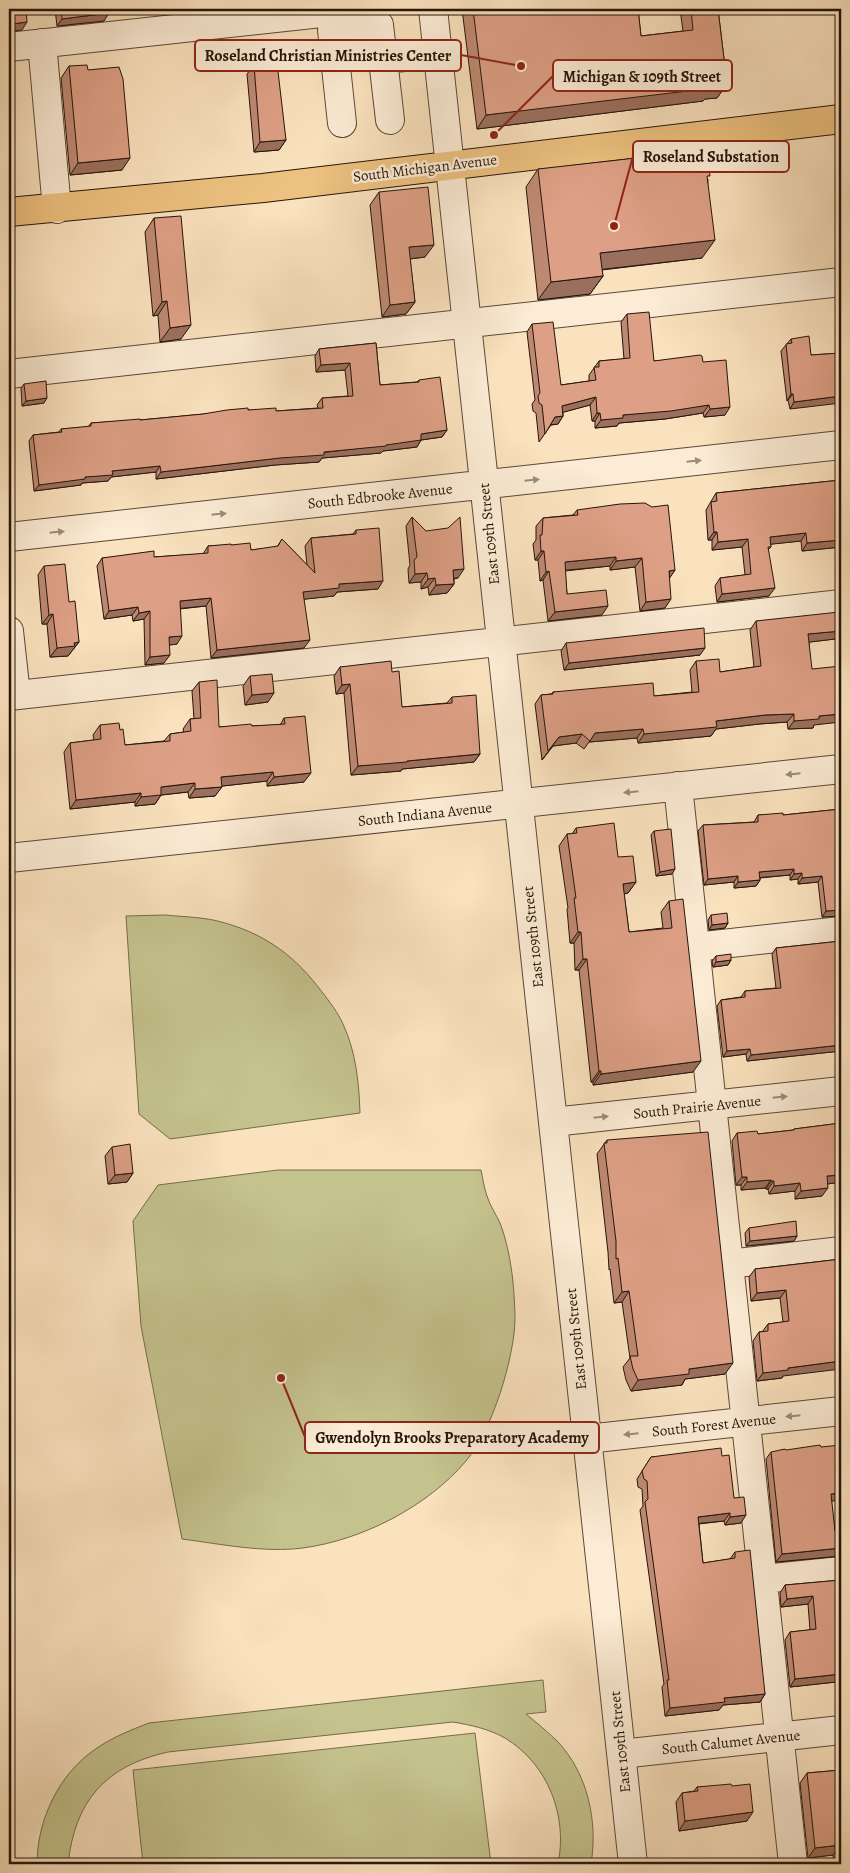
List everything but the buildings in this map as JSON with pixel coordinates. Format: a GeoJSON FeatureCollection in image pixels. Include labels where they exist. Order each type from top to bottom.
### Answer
{"type":"FeatureCollection","features":[{"type":"Feature","properties":{"kind":"main road","name":"South Michigan Avenue"},"geometry":{"type":"LineString","coordinates":[[9,212],[263,188],[841,119]]}},
{"type":"Feature","properties":{"kind":"street"},"geometry":{"type":"LineString","coordinates":[[9,47],[358,9]]}},
{"type":"Feature","properties":{"kind":"street","name":"East 109th Street"},"geometry":{"type":"LineString","coordinates":[[433,9],[633,1864]]}},
{"type":"Feature","properties":{"kind":"street"},"geometry":{"type":"LineString","coordinates":[[342,123],[332,30],[379,25],[390,120]]}},
{"type":"Feature","properties":{"kind":"street"},"geometry":{"type":"LineString","coordinates":[[42,43],[57,208]]}},
{"type":"Feature","properties":{"kind":"street"},"geometry":{"type":"LineString","coordinates":[[383,59],[438,54]]}},
{"type":"Feature","properties":{"kind":"street"},"geometry":{"type":"LineString","coordinates":[[9,374],[841,282]]}},
{"type":"Feature","properties":{"kind":"street","name":"South Edbrooke Avenue"},"geometry":{"type":"LineString","coordinates":[[9,537],[841,445]]}},
{"type":"Feature","properties":{"kind":"street"},"geometry":{"type":"LineString","coordinates":[[9,631],[12,696],[841,604]]}},
{"type":"Feature","properties":{"kind":"street","name":"South Indiana Avenue"},"geometry":{"type":"LineString","coordinates":[[9,858],[841,769]]}},
{"type":"Feature","properties":{"kind":"street"},"geometry":{"type":"LineString","coordinates":[[678,786],[793,1864]]}},
{"type":"Feature","properties":{"kind":"street"},"geometry":{"type":"LineString","coordinates":[[695,947],[841,931]]}},
{"type":"Feature","properties":{"kind":"street","name":"South Prairie Avenue"},"geometry":{"type":"LineString","coordinates":[[553,1122],[841,1091]]}},
{"type":"Feature","properties":{"kind":"street"},"geometry":{"type":"LineString","coordinates":[[729,1264],[841,1252]]}},
{"type":"Feature","properties":{"kind":"street","name":"South Forest Avenue"},"geometry":{"type":"LineString","coordinates":[[587,1439],[841,1411]]}},
{"type":"Feature","properties":{"kind":"street"},"geometry":{"type":"LineString","coordinates":[[762,1579],[841,1571]]}},
{"type":"Feature","properties":{"kind":"street","name":"South Calumet Avenue"},"geometry":{"type":"LineString","coordinates":[[621,1754],[841,1730]]}},
{"type":"Feature","properties":{"kind":"shaded area"},"geometry":{"type":"Polygon","coordinates":[[[165,915],[210,920],[240,928],[280,949],[302,968],[334,1008],[347,1035],[356,1068],[360,1113],[170,1139],[139,1114],[126,916],[165,915]]]}},
{"type":"Feature","properties":{"kind":"shaded area"},"geometry":{"type":"Polygon","coordinates":[[[278,1170],[481,1170],[488,1200],[505,1237],[512,1275],[515,1320],[511,1354],[506,1374],[493,1413],[476,1448],[466,1461],[432,1493],[392,1519],[348,1538],[303,1548],[257,1549],[182,1539],[141,1326],[133,1221],[158,1185],[278,1170]]]}},
{"type":"Feature","properties":{"kind":"shaded area"},"geometry":{"type":"Polygon","coordinates":[[[543,1680],[546,1712],[526,1714],[558,1742],[577,1769],[592,1815],[593,1848],[591,1864],[558,1864],[560,1828],[557,1810],[543,1777],[533,1762],[520,1749],[493,1732],[453,1722],[168,1752],[146,1758],[111,1777],[97,1790],[86,1805],[78,1822],[68,1864],[37,1864],[38,1847],[46,1815],[61,1784],[72,1770],[103,1744],[149,1723],[543,1680]]]}},
{"type":"Feature","properties":{"kind":"shaded area"},"geometry":{"type":"Polygon","coordinates":[[[475,1733],[491,1864],[143,1864],[133,1770],[475,1733]]]}},
{"type":"Feature","properties":{"kind":"place","name":"Roseland Christian Ministries Center"},"geometry":{"type":"Point","coordinates":[521,66]}},
{"type":"Feature","properties":{"kind":"place","name":"Michigan & 109th Street"},"geometry":{"type":"Point","coordinates":[494,135]}},
{"type":"Feature","properties":{"kind":"place","name":"Roseland Substation"},"geometry":{"type":"Point","coordinates":[614,226]}},
{"type":"Feature","properties":{"kind":"place","name":"Gwendolyn Brooks Preparatory Academy"},"geometry":{"type":"Point","coordinates":[281,1378]}}]}
